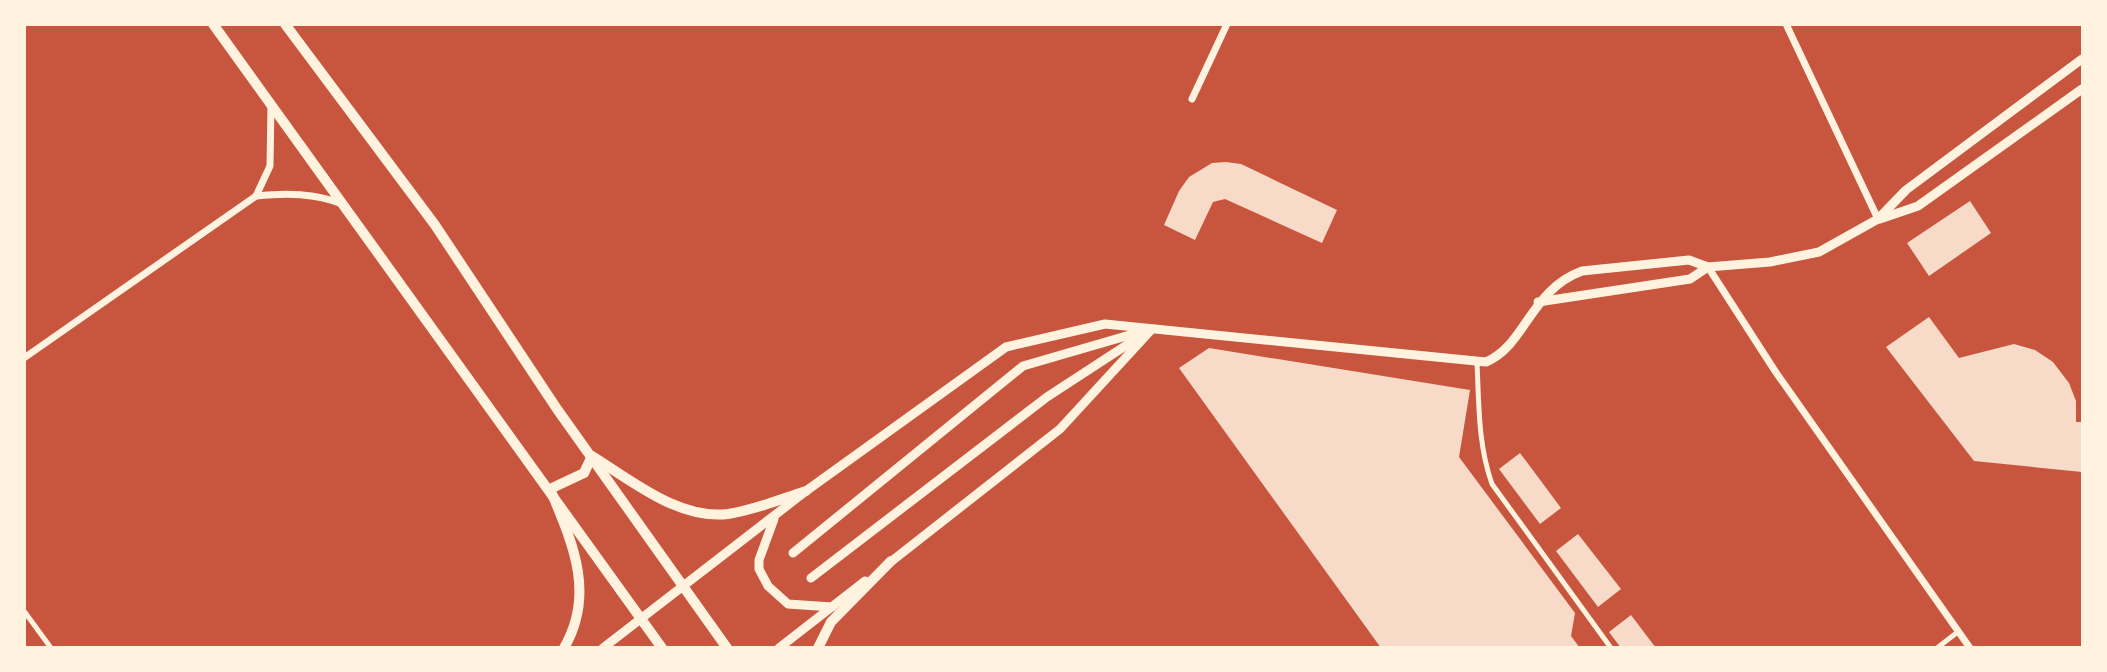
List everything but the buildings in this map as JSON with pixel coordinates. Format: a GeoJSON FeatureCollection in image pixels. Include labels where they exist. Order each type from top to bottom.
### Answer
{"type":"FeatureCollection","features":[{"type":"Feature","properties":{"kind":"main road"},"geometry":{"type":"LineString","coordinates":[[213,24],[271,101],[662,648]]}},
{"type":"Feature","properties":{"kind":"main road"},"geometry":{"type":"LineString","coordinates":[[285,24],[435,225],[557,409],[727,648]]}},
{"type":"Feature","properties":{"kind":"main road"},"geometry":{"type":"LineString","coordinates":[[550,489],[584,472],[592,456]]}},
{"type":"Feature","properties":{"kind":"main road"},"geometry":{"type":"LineString","coordinates":[[592,456],[662,498],[705,514],[744,511],[806,491]]}},
{"type":"Feature","properties":{"kind":"main road"},"geometry":{"type":"LineString","coordinates":[[550,489],[575,549],[581,587],[575,626],[564,648]]}},
{"type":"Feature","properties":{"kind":"main road"},"geometry":{"type":"LineString","coordinates":[[818,648],[831,622],[891,561]]}},
{"type":"Feature","properties":{"kind":"street"},"geometry":{"type":"LineString","coordinates":[[1192,99],[1227,24]]}},
{"type":"Feature","properties":{"kind":"street"},"geometry":{"type":"LineString","coordinates":[[1786,24],[1878,219]]}},
{"type":"Feature","properties":{"kind":"street"},"geometry":{"type":"LineString","coordinates":[[1878,219],[1906,190],[2082,59]]}},
{"type":"Feature","properties":{"kind":"street"},"geometry":{"type":"LineString","coordinates":[[603,648],[806,491],[1006,347],[1105,324],[1477,363],[1494,359],[1538,302],[1555,285],[1581,271],[1689,260],[1708,267],[1770,262],[1819,252],[1878,219],[1918,206],[2082,89]]}},
{"type":"Feature","properties":{"kind":"street"},"geometry":{"type":"LineString","coordinates":[[257,196],[271,166],[271,101]]}},
{"type":"Feature","properties":{"kind":"street"},"geometry":{"type":"LineString","coordinates":[[24,358],[257,196],[279,193],[324,197],[344,205]]}},
{"type":"Feature","properties":{"kind":"street"},"geometry":{"type":"LineString","coordinates":[[1538,302],[1690,279],[1708,267]]}},
{"type":"Feature","properties":{"kind":"street"},"geometry":{"type":"LineString","coordinates":[[1708,267],[1774,371],[1970,648]]}},
{"type":"Feature","properties":{"kind":"street"},"geometry":{"type":"LineString","coordinates":[[793,552],[1023,366],[1152,328]]}},
{"type":"Feature","properties":{"kind":"street"},"geometry":{"type":"LineString","coordinates":[[779,648],[1060,429],[1152,328]]}},
{"type":"Feature","properties":{"kind":"street"},"geometry":{"type":"LineString","coordinates":[[811,578],[1047,397],[1152,328]]}},
{"type":"Feature","properties":{"kind":"street"},"geometry":{"type":"LineString","coordinates":[[1477,363],[1481,446],[1492,484],[1611,648]]}},
{"type":"Feature","properties":{"kind":"street"},"geometry":{"type":"LineString","coordinates":[[776,514],[759,560],[759,569],[768,586],[788,604],[832,607]]}},
{"type":"Feature","properties":{"kind":"street"},"geometry":{"type":"LineString","coordinates":[[24,611],[51,648]]}},
{"type":"Feature","properties":{"kind":"street"},"geometry":{"type":"LineString","coordinates":[[1937,648],[1959,631]]}}]}
